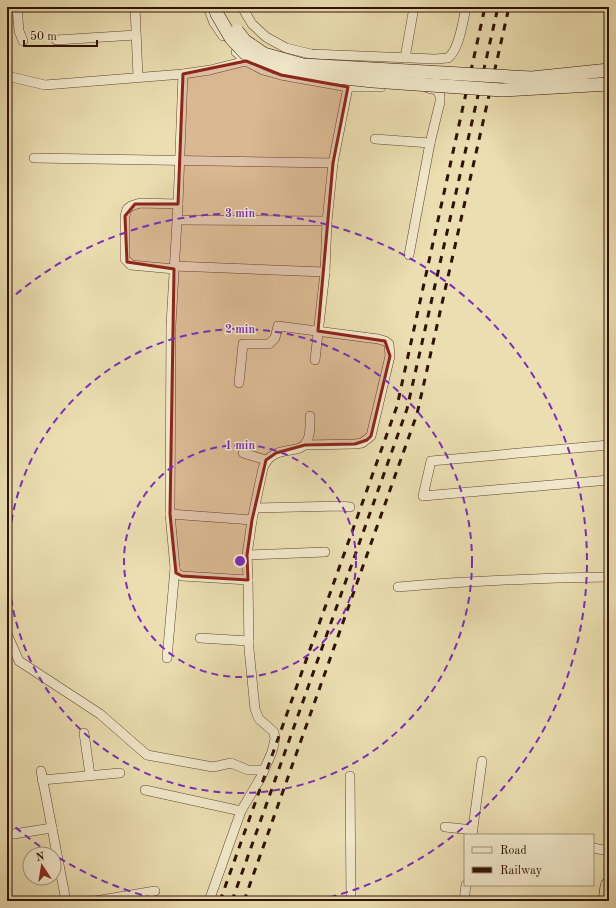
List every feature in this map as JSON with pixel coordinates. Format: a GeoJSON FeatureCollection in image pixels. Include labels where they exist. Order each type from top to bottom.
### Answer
{"type":"FeatureCollection","features":[{"type":"Feature","properties":{"kind":"highway"},"geometry":{"type":"LineString","coordinates":[[607,901],[609,886]]}},
{"type":"Feature","properties":{"kind":"street"},"geometry":{"type":"LineString","coordinates":[[17,7],[19,31],[23,41]]}},
{"type":"Feature","properties":{"kind":"street"},"geometry":{"type":"LineString","coordinates":[[135,7],[138,77]]}},
{"type":"Feature","properties":{"kind":"street"},"geometry":{"type":"LineString","coordinates":[[208,7],[214,23],[232,48],[246,61],[263,70],[281,75],[348,87],[432,88],[437,90],[439,93]]}},
{"type":"Feature","properties":{"kind":"street"},"geometry":{"type":"LineString","coordinates":[[215,7],[217,14],[231,38],[245,53],[275,67],[302,73],[373,81],[502,90],[609,84]]}},
{"type":"Feature","properties":{"kind":"street"},"geometry":{"type":"LineString","coordinates":[[224,7],[231,24],[245,41],[264,54],[302,65],[532,78],[609,70]]}},
{"type":"Feature","properties":{"kind":"street"},"geometry":{"type":"LineString","coordinates":[[242,7],[252,24],[266,37],[286,48],[311,54],[445,59],[451,56]]}},
{"type":"Feature","properties":{"kind":"street"},"geometry":{"type":"LineString","coordinates":[[405,58],[414,7]]}},
{"type":"Feature","properties":{"kind":"street"},"geometry":{"type":"LineString","coordinates":[[408,255],[430,143],[440,102],[439,93],[451,56],[458,42],[466,7]]}},
{"type":"Feature","properties":{"kind":"street"},"geometry":{"type":"LineString","coordinates":[[56,40],[136,35]]}},
{"type":"Feature","properties":{"kind":"street"},"geometry":{"type":"LineString","coordinates":[[7,76],[45,85],[183,74],[210,70],[246,61]]}},
{"type":"Feature","properties":{"kind":"street"},"geometry":{"type":"LineString","coordinates":[[167,658],[175,568],[170,514],[171,325],[178,204],[183,74]]}},
{"type":"Feature","properties":{"kind":"street"},"geometry":{"type":"LineString","coordinates":[[315,360],[325,272],[327,221],[333,163],[348,87]]}},
{"type":"Feature","properties":{"kind":"street"},"geometry":{"type":"LineString","coordinates":[[375,139],[430,143]]}},
{"type":"Feature","properties":{"kind":"street"},"geometry":{"type":"LineString","coordinates":[[34,158],[333,163]]}},
{"type":"Feature","properties":{"kind":"street"},"geometry":{"type":"LineString","coordinates":[[178,204],[135,204],[127,209],[124,216],[124,253],[127,262],[131,265],[325,272]]}},
{"type":"Feature","properties":{"kind":"street"},"geometry":{"type":"LineString","coordinates":[[177,220],[327,221]]}},
{"type":"Feature","properties":{"kind":"street"},"geometry":{"type":"LineString","coordinates":[[209,901],[241,812],[264,770],[272,752],[275,739],[275,734],[267,725],[259,720],[255,709],[249,641],[247,555],[252,520],[263,468],[266,460],[276,453],[299,448],[305,445],[362,443],[371,436],[390,356],[389,344],[378,339],[278,326],[275,338],[269,344],[243,344],[239,383]]}},
{"type":"Feature","properties":{"kind":"street"},"geometry":{"type":"LineString","coordinates":[[305,445],[308,437],[310,416]]}},
{"type":"Feature","properties":{"kind":"street"},"geometry":{"type":"LineString","coordinates":[[609,446],[430,461],[422,496],[609,480]]}},
{"type":"Feature","properties":{"kind":"street"},"geometry":{"type":"LineString","coordinates":[[243,453],[266,460]]}},
{"type":"Feature","properties":{"kind":"street"},"geometry":{"type":"LineString","coordinates":[[255,508],[350,507]]}},
{"type":"Feature","properties":{"kind":"street"},"geometry":{"type":"LineString","coordinates":[[170,514],[252,520]]}},
{"type":"Feature","properties":{"kind":"street"},"geometry":{"type":"LineString","coordinates":[[247,555],[325,552]]}},
{"type":"Feature","properties":{"kind":"street"},"geometry":{"type":"LineString","coordinates":[[175,568],[176,572],[182,576],[248,580]]}},
{"type":"Feature","properties":{"kind":"street"},"geometry":{"type":"LineString","coordinates":[[398,587],[465,581],[529,578],[609,577]]}},
{"type":"Feature","properties":{"kind":"street"},"geometry":{"type":"LineString","coordinates":[[7,634],[19,661],[100,714],[147,755],[213,767],[231,763],[248,770],[264,770]]}},
{"type":"Feature","properties":{"kind":"street"},"geometry":{"type":"LineString","coordinates":[[200,638],[249,641]]}},
{"type":"Feature","properties":{"kind":"street"},"geometry":{"type":"LineString","coordinates":[[84,733],[90,775]]}},
{"type":"Feature","properties":{"kind":"street"},"geometry":{"type":"LineString","coordinates":[[445,827],[472,832],[482,762]]}},
{"type":"Feature","properties":{"kind":"street"},"geometry":{"type":"LineString","coordinates":[[66,901],[42,776],[120,773]]}},
{"type":"Feature","properties":{"kind":"street"},"geometry":{"type":"LineString","coordinates":[[350,776],[351,901]]}},
{"type":"Feature","properties":{"kind":"street"},"geometry":{"type":"LineString","coordinates":[[145,790],[241,812]]}},
{"type":"Feature","properties":{"kind":"street"},"geometry":{"type":"LineString","coordinates":[[7,835],[52,828]]}},
{"type":"Feature","properties":{"kind":"street"},"geometry":{"type":"LineString","coordinates":[[594,848],[609,851]]}},
{"type":"Feature","properties":{"kind":"street"},"geometry":{"type":"LineString","coordinates":[[464,901],[466,886]]}},
{"type":"Feature","properties":{"kind":"street"},"geometry":{"type":"LineString","coordinates":[[95,901],[155,891]]}},
{"type":"Feature","properties":{"kind":"highlighted area"},"geometry":{"type":"Polygon","coordinates":[[[246,61],[281,75],[348,87],[333,163],[318,331],[385,341],[390,356],[371,436],[367,440],[355,444],[305,445],[276,453],[266,460],[252,520],[247,555],[248,580],[182,576],[176,573],[170,514],[174,269],[127,262],[125,216],[135,204],[178,204],[183,74],[246,61]]]}},
{"type":"Feature","properties":{"kind":"railway"},"geometry":{"type":"LineString","coordinates":[[220,901],[397,406],[485,7]]}},
{"type":"Feature","properties":{"kind":"railway"},"geometry":{"type":"LineString","coordinates":[[232,901],[407,409],[498,7]]}},
{"type":"Feature","properties":{"kind":"railway"},"geometry":{"type":"LineString","coordinates":[[244,901],[417,414],[509,7]]}}]}
